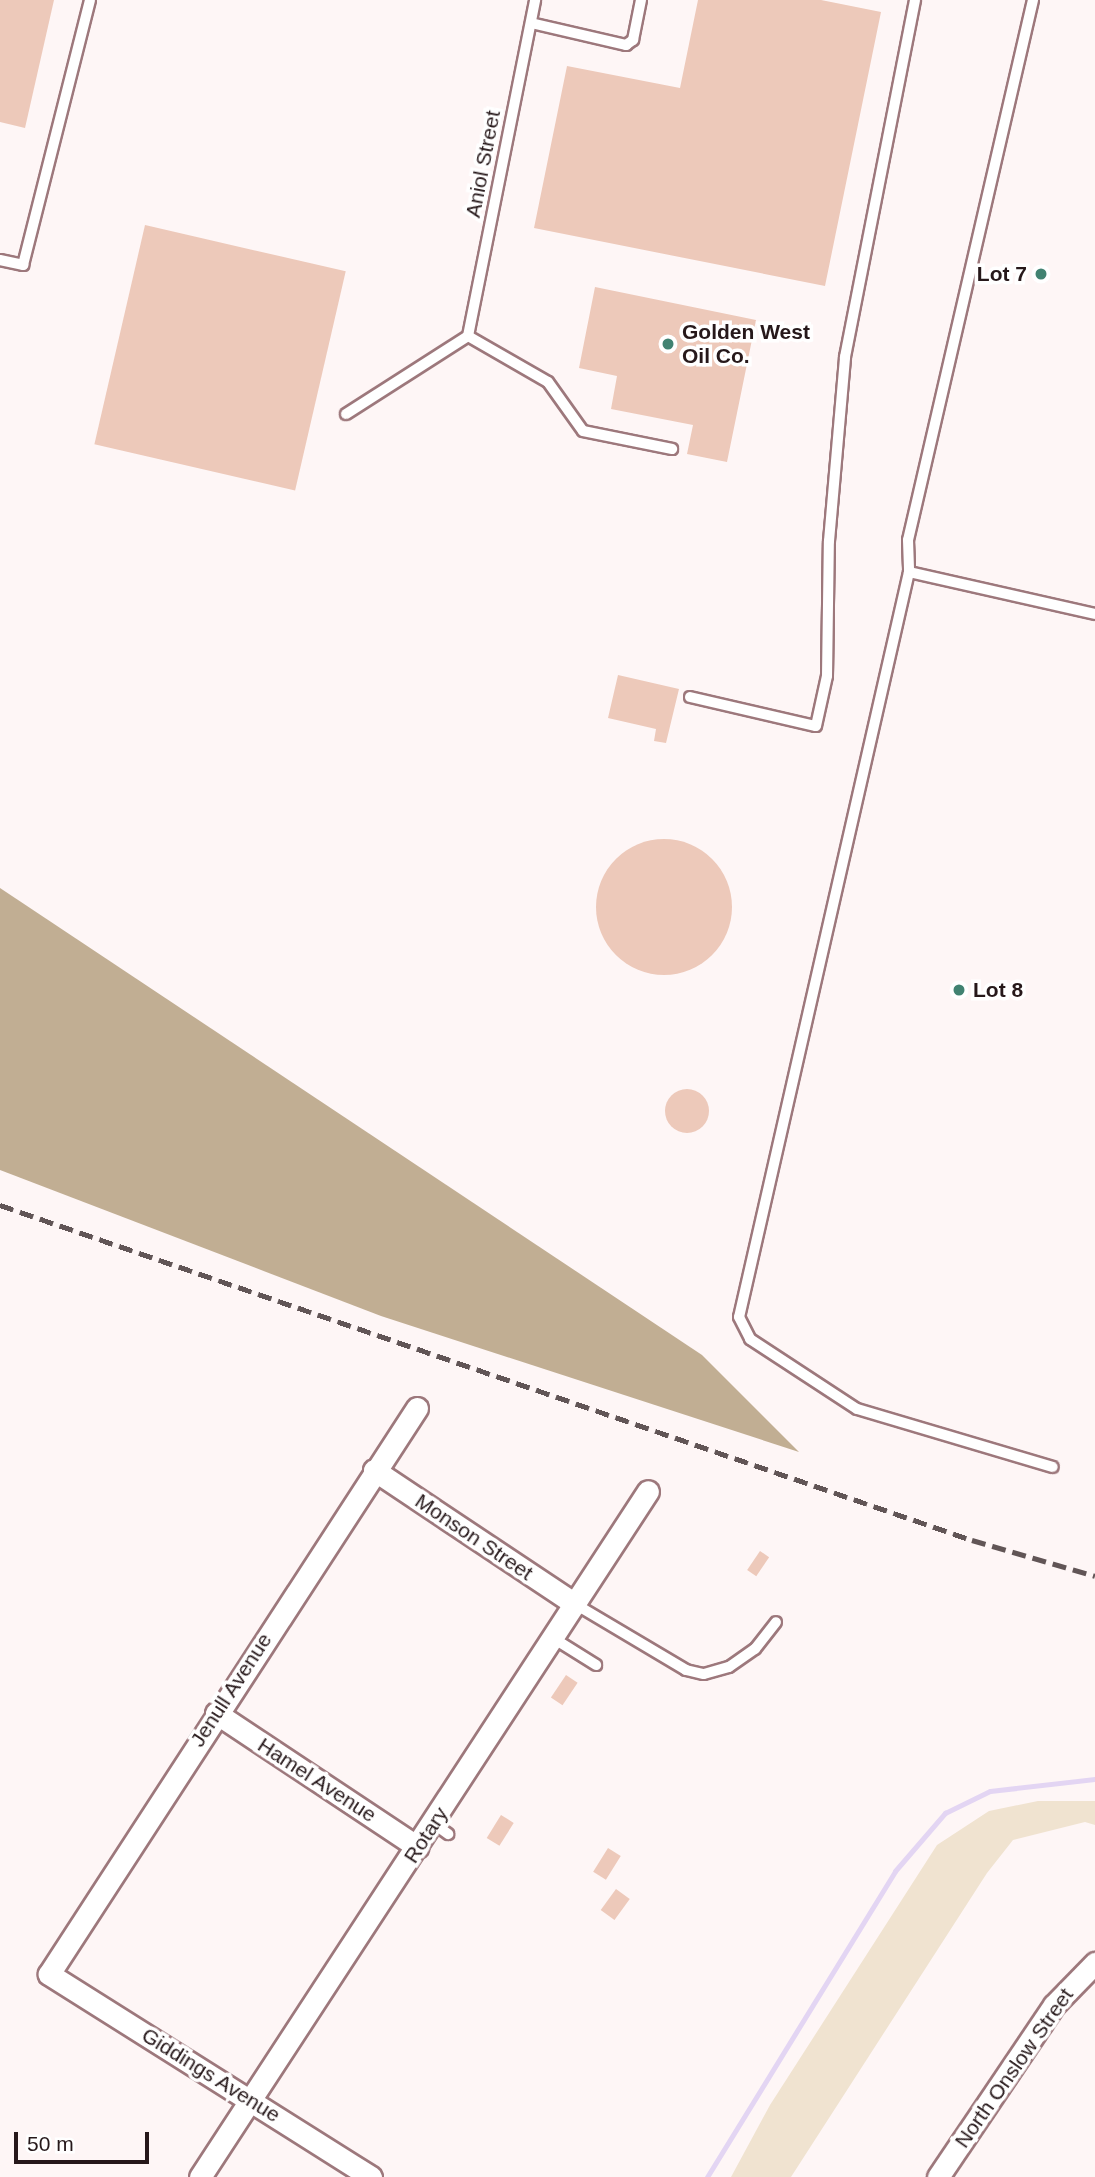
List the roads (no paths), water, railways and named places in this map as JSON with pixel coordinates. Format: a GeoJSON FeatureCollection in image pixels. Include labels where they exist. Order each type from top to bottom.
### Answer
{"type":"FeatureCollection","features":[{"type":"Feature","properties":{"kind":"street","name":"Jenull Avenue"},"geometry":{"type":"LineString","coordinates":[[50,1974],[216,1713],[416,1408]]}},
{"type":"Feature","properties":{"kind":"street","name":"Monson Street"},"geometry":{"type":"LineString","coordinates":[[374,1471],[575,1604]]}},
{"type":"Feature","properties":{"kind":"street","name":"Rotary"},"geometry":{"type":"LineString","coordinates":[[200,2177],[418,1847],[441,1829],[552,1638],[648,1491]]}},
{"type":"Feature","properties":{"kind":"street","name":"Hamel Avenue"},"geometry":{"type":"LineString","coordinates":[[216,1713],[418,1847]]}},
{"type":"Feature","properties":{"kind":"street","name":"North Onslow Street"},"geometry":{"type":"LineString","coordinates":[[938,2177],[1054,2005],[1095,1963]]}},
{"type":"Feature","properties":{"kind":"street","name":"Giddings Avenue"},"geometry":{"type":"LineString","coordinates":[[50,1974],[371,2177]]}},
{"type":"Feature","properties":{"kind":"lane"},"geometry":{"type":"LineString","coordinates":[[0,260],[23,265],[90,0]]}},
{"type":"Feature","properties":{"kind":"lane","name":"Aniol Street"},"geometry":{"type":"LineString","coordinates":[[468,336],[536,0]]}},
{"type":"Feature","properties":{"kind":"lane"},"geometry":{"type":"LineString","coordinates":[[531,23],[626,45],[633,40],[641,0]]}},
{"type":"Feature","properties":{"kind":"lane"},"geometry":{"type":"LineString","coordinates":[[690,697],[816,726],[827,676],[829,541],[845,357],[915,0]]}},
{"type":"Feature","properties":{"kind":"lane"},"geometry":{"type":"LineString","coordinates":[[1033,0],[908,540],[909,572],[739,1317],[750,1339],[857,1409],[1053,1467]]}},
{"type":"Feature","properties":{"kind":"lane"},"geometry":{"type":"LineString","coordinates":[[346,414],[468,336],[548,382],[583,431],[672,449]]}},
{"type":"Feature","properties":{"kind":"lane"},"geometry":{"type":"LineString","coordinates":[[909,572],[1095,614]]}},
{"type":"Feature","properties":{"kind":"lane"},"geometry":{"type":"LineString","coordinates":[[575,1604],[686,1670],[704,1674],[729,1667],[755,1649],[776,1622]]}},
{"type":"Feature","properties":{"kind":"lane"},"geometry":{"type":"LineString","coordinates":[[552,1638],[596,1665]]}},
{"type":"Feature","properties":{"kind":"waterway"},"geometry":{"type":"LineString","coordinates":[[707,2177],[895,1871],[945,1813],[990,1791],[1095,1779]]}},
{"type":"Feature","properties":{"kind":"railway"},"geometry":{"type":"LineString","coordinates":[[0,1205],[972,1540],[1095,1576]]}},
{"type":"Feature","properties":{"kind":"place","name":"Lot 7"},"geometry":{"type":"Point","coordinates":[1041,274]}},
{"type":"Feature","properties":{"kind":"place","name":"Golden West Oil Co."},"geometry":{"type":"Point","coordinates":[668,344]}},
{"type":"Feature","properties":{"kind":"place","name":"Lot 8"},"geometry":{"type":"Point","coordinates":[959,990]}}]}
